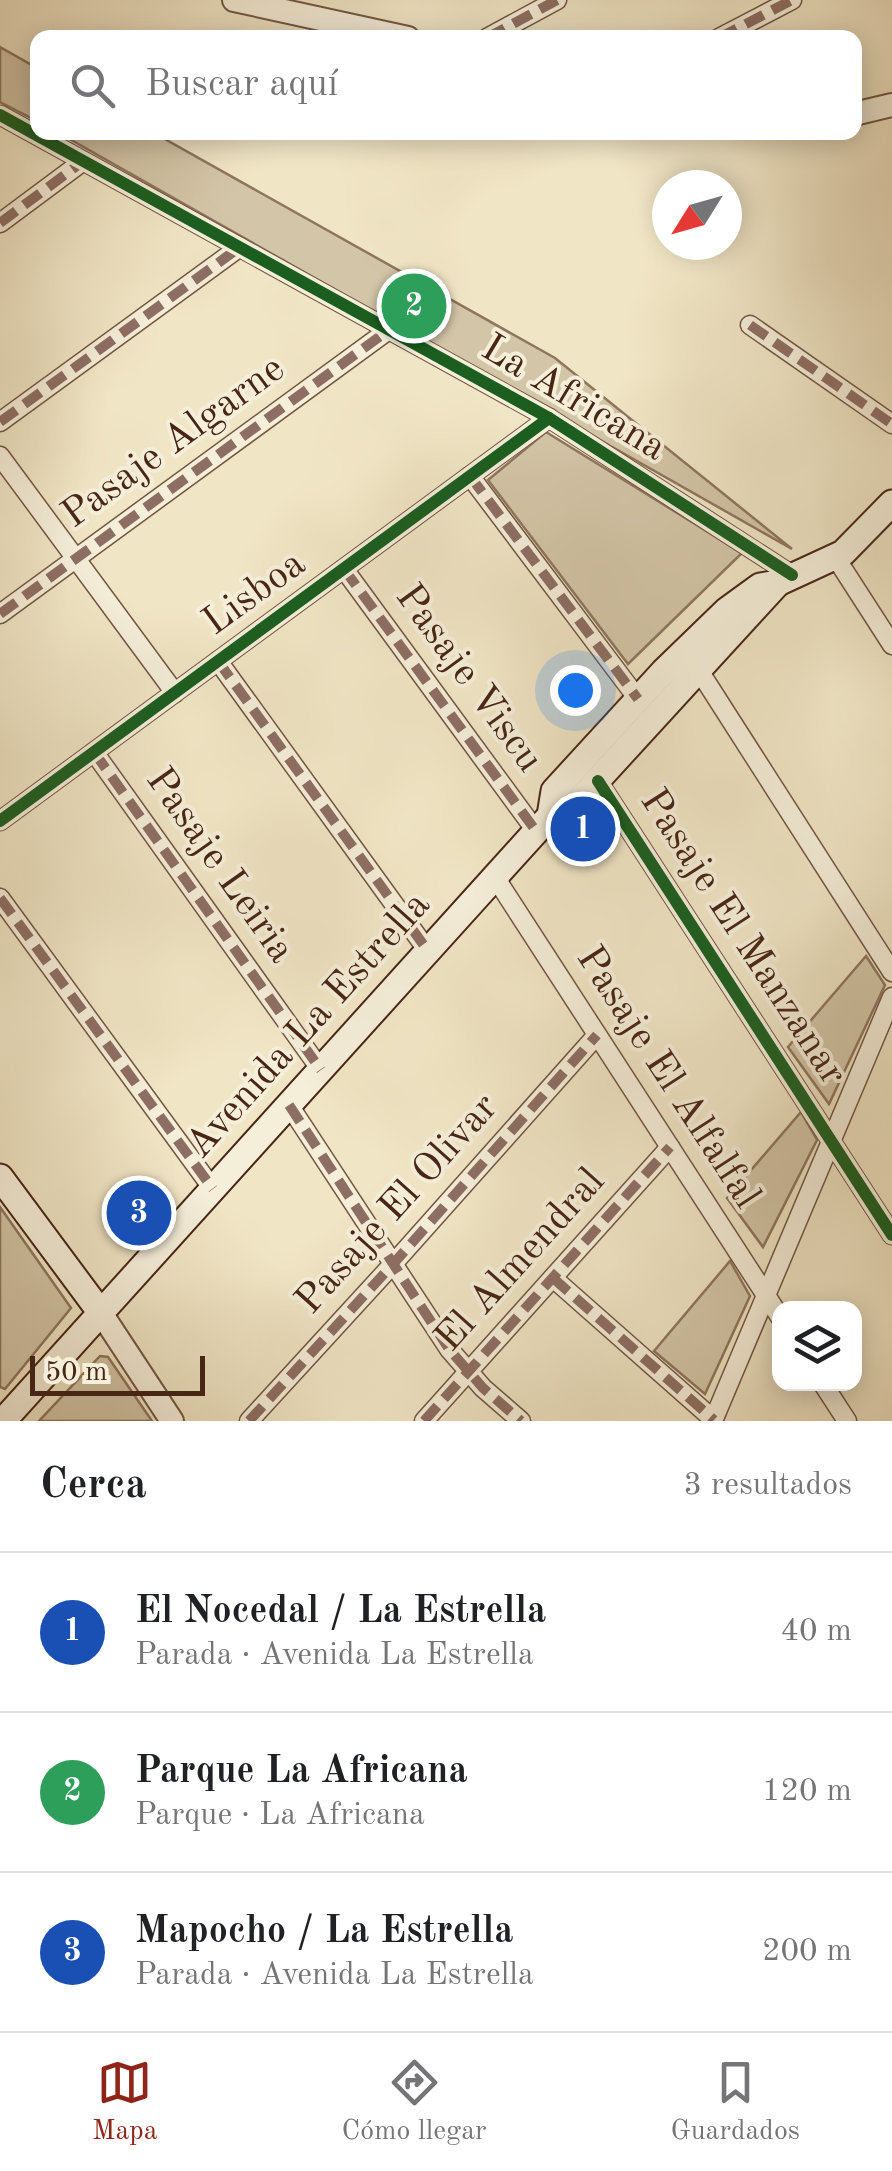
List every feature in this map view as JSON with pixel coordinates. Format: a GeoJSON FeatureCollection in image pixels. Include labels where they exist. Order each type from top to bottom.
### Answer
{"type":"FeatureCollection","features":[{"type":"Feature","properties":{"kind":"main road","name":"Avenida La Estrella"},"geometry":{"type":"LineString","coordinates":[[543,823],[554,791],[727,610],[760,586],[836,558],[892,503]]}},
{"type":"Feature","properties":{"kind":"main road","name":"Avenida La Estrella"},"geometry":{"type":"LineString","coordinates":[[3,1421],[543,823],[571,809],[698,668],[785,579]]}},
{"type":"Feature","properties":{"kind":"main road"},"geometry":{"type":"LineString","coordinates":[[0,1177],[101,1313]]}},
{"type":"Feature","properties":{"kind":"street"},"geometry":{"type":"LineString","coordinates":[[234,0],[371,30]]}},
{"type":"Feature","properties":{"kind":"street"},"geometry":{"type":"LineString","coordinates":[[501,30],[556,0]]}},
{"type":"Feature","properties":{"kind":"street"},"geometry":{"type":"LineString","coordinates":[[734,30],[792,0]]}},
{"type":"Feature","properties":{"kind":"street"},"geometry":{"type":"LineString","coordinates":[[862,112],[892,105]]}},
{"type":"Feature","properties":{"kind":"street","name":"La Africana"},"geometry":{"type":"LineString","coordinates":[[0,115],[30,132]]}},
{"type":"Feature","properties":{"kind":"street","name":"La Africana"},"geometry":{"type":"LineString","coordinates":[[44,140],[549,418],[785,579]]}},
{"type":"Feature","properties":{"kind":"street"},"geometry":{"type":"LineString","coordinates":[[0,224],[82,162]]}},
{"type":"Feature","properties":{"kind":"street"},"geometry":{"type":"LineString","coordinates":[[0,422],[240,247]]}},
{"type":"Feature","properties":{"kind":"street"},"geometry":{"type":"LineString","coordinates":[[750,325],[892,424]]}},
{"type":"Feature","properties":{"kind":"street","name":"Pasaje Algarne"},"geometry":{"type":"LineString","coordinates":[[0,614],[390,329]]}},
{"type":"Feature","properties":{"kind":"street","name":"Lisboa"},"geometry":{"type":"LineString","coordinates":[[0,821],[549,418]]}},
{"type":"Feature","properties":{"kind":"street"},"geometry":{"type":"LineString","coordinates":[[0,456],[175,693]]}},
{"type":"Feature","properties":{"kind":"street"},"geometry":{"type":"LineString","coordinates":[[470,476],[638,699]]}},
{"type":"Feature","properties":{"kind":"street"},"geometry":{"type":"LineString","coordinates":[[836,558],[892,645]]}},
{"type":"Feature","properties":{"kind":"street","name":"Pasaje Viscu"},"geometry":{"type":"LineString","coordinates":[[344,569],[543,823]]}},
{"type":"Feature","properties":{"kind":"street"},"geometry":{"type":"LineString","coordinates":[[218,661],[428,952]]}},
{"type":"Feature","properties":{"kind":"street"},"geometry":{"type":"LineString","coordinates":[[698,668],[892,972]]}},
{"type":"Feature","properties":{"kind":"street","name":"Pasaje Leiria"},"geometry":{"type":"LineString","coordinates":[[94,752],[320,1070]]}},
{"type":"Feature","properties":{"kind":"street","name":"Pasaje El Manzanar"},"geometry":{"type":"LineString","coordinates":[[598,780],[892,1234]]}},
{"type":"Feature","properties":{"kind":"street","name":"Pasaje El Alfalfal"},"geometry":{"type":"LineString","coordinates":[[495,877],[772,1305]]}},
{"type":"Feature","properties":{"kind":"street"},"geometry":{"type":"LineString","coordinates":[[0,898],[214,1188]]}},
{"type":"Feature","properties":{"kind":"street"},"geometry":{"type":"LineString","coordinates":[[553,1278],[714,1420],[892,997]]}},
{"type":"Feature","properties":{"kind":"street","name":"Pasaje El Olivar"},"geometry":{"type":"LineString","coordinates":[[248,1421],[598,1035]]}},
{"type":"Feature","properties":{"kind":"street"},"geometry":{"type":"LineString","coordinates":[[289,1105],[468,1372],[520,1421]]}},
{"type":"Feature","properties":{"kind":"street","name":"El Almendral"},"geometry":{"type":"LineString","coordinates":[[424,1421],[670,1147]]}},
{"type":"Feature","properties":{"kind":"street"},"geometry":{"type":"LineString","coordinates":[[101,1313],[172,1421]]}},
{"type":"Feature","properties":{"kind":"street"},"geometry":{"type":"LineString","coordinates":[[827,1391],[847,1421]]}},
{"type":"Feature","properties":{"kind":"shaded area"},"geometry":{"type":"Polygon","coordinates":[[[0,47],[30,64],[30,117],[0,102],[0,47]]]}},
{"type":"Feature","properties":{"kind":"shaded area"},"geometry":{"type":"Polygon","coordinates":[[[71,140],[166,140],[555,358],[792,549],[71,140]]]}},
{"type":"Feature","properties":{"kind":"shaded area"},"geometry":{"type":"Polygon","coordinates":[[[546,432],[742,553],[628,664],[488,480],[546,432]]]}},
{"type":"Feature","properties":{"kind":"shaded area"},"geometry":{"type":"Polygon","coordinates":[[[866,956],[885,985],[829,1104],[788,1047],[866,956]]]}},
{"type":"Feature","properties":{"kind":"shaded area"},"geometry":{"type":"Polygon","coordinates":[[[801,1112],[817,1140],[763,1247],[727,1198],[801,1112]]]}},
{"type":"Feature","properties":{"kind":"shaded area"},"geometry":{"type":"Polygon","coordinates":[[[0,1207],[71,1308],[5,1389],[0,1387],[0,1207]]]}},
{"type":"Feature","properties":{"kind":"shaded area"},"geometry":{"type":"Polygon","coordinates":[[[730,1261],[750,1296],[705,1394],[654,1351],[730,1261]]]}},
{"type":"Feature","properties":{"kind":"shaded area"},"geometry":{"type":"Polygon","coordinates":[[[100,1356],[108,1357],[152,1421],[39,1421],[100,1356]]]}},
{"type":"Feature","properties":{"kind":"marked path"},"geometry":{"type":"LineString","coordinates":[[502,30],[557,0]]}},
{"type":"Feature","properties":{"kind":"marked path"},"geometry":{"type":"LineString","coordinates":[[734,30],[792,0]]}},
{"type":"Feature","properties":{"kind":"marked path"},"geometry":{"type":"LineString","coordinates":[[0,223],[82,162]]}},
{"type":"Feature","properties":{"kind":"marked path"},"geometry":{"type":"LineString","coordinates":[[0,422],[240,247]]}},
{"type":"Feature","properties":{"kind":"marked path"},"geometry":{"type":"LineString","coordinates":[[750,325],[892,424]]}},
{"type":"Feature","properties":{"kind":"marked path"},"geometry":{"type":"LineString","coordinates":[[0,614],[390,329]]}},
{"type":"Feature","properties":{"kind":"marked path"},"geometry":{"type":"LineString","coordinates":[[470,476],[638,699]]}},
{"type":"Feature","properties":{"kind":"marked path"},"geometry":{"type":"LineString","coordinates":[[344,569],[536,831]]}},
{"type":"Feature","properties":{"kind":"marked path"},"geometry":{"type":"LineString","coordinates":[[218,661],[428,951]]}},
{"type":"Feature","properties":{"kind":"marked path"},"geometry":{"type":"LineString","coordinates":[[94,752],[321,1070]]}},
{"type":"Feature","properties":{"kind":"marked path"},"geometry":{"type":"LineString","coordinates":[[0,898],[213,1189]]}},
{"type":"Feature","properties":{"kind":"marked path"},"geometry":{"type":"LineString","coordinates":[[249,1421],[597,1035]]}},
{"type":"Feature","properties":{"kind":"marked path"},"geometry":{"type":"LineString","coordinates":[[289,1105],[449,1349],[483,1388],[521,1421]]}},
{"type":"Feature","properties":{"kind":"marked path"},"geometry":{"type":"LineString","coordinates":[[424,1421],[670,1147]]}},
{"type":"Feature","properties":{"kind":"marked path"},"geometry":{"type":"LineString","coordinates":[[553,1278],[714,1420]]}},
{"type":"Feature","properties":{"kind":"cycle path"},"geometry":{"type":"LineString","coordinates":[[0,115],[30,132]]}},
{"type":"Feature","properties":{"kind":"cycle path"},"geometry":{"type":"LineString","coordinates":[[45,140],[549,418],[792,575]]}},
{"type":"Feature","properties":{"kind":"cycle path"},"geometry":{"type":"LineString","coordinates":[[0,821],[549,418]]}},
{"type":"Feature","properties":{"kind":"cycle path"},"geometry":{"type":"LineString","coordinates":[[598,781],[892,1235]]}},
{"type":"Feature","properties":{"kind":"place","name":"Parque La Africana"},"geometry":{"type":"Point","coordinates":[414,306]}},
{"type":"Feature","properties":{"kind":"place","name":"El Nocedal / La Estrella"},"geometry":{"type":"Point","coordinates":[583,829]}},
{"type":"Feature","properties":{"kind":"place","name":"Mapocho / La Estrella"},"geometry":{"type":"Point","coordinates":[139,1213]}}]}
